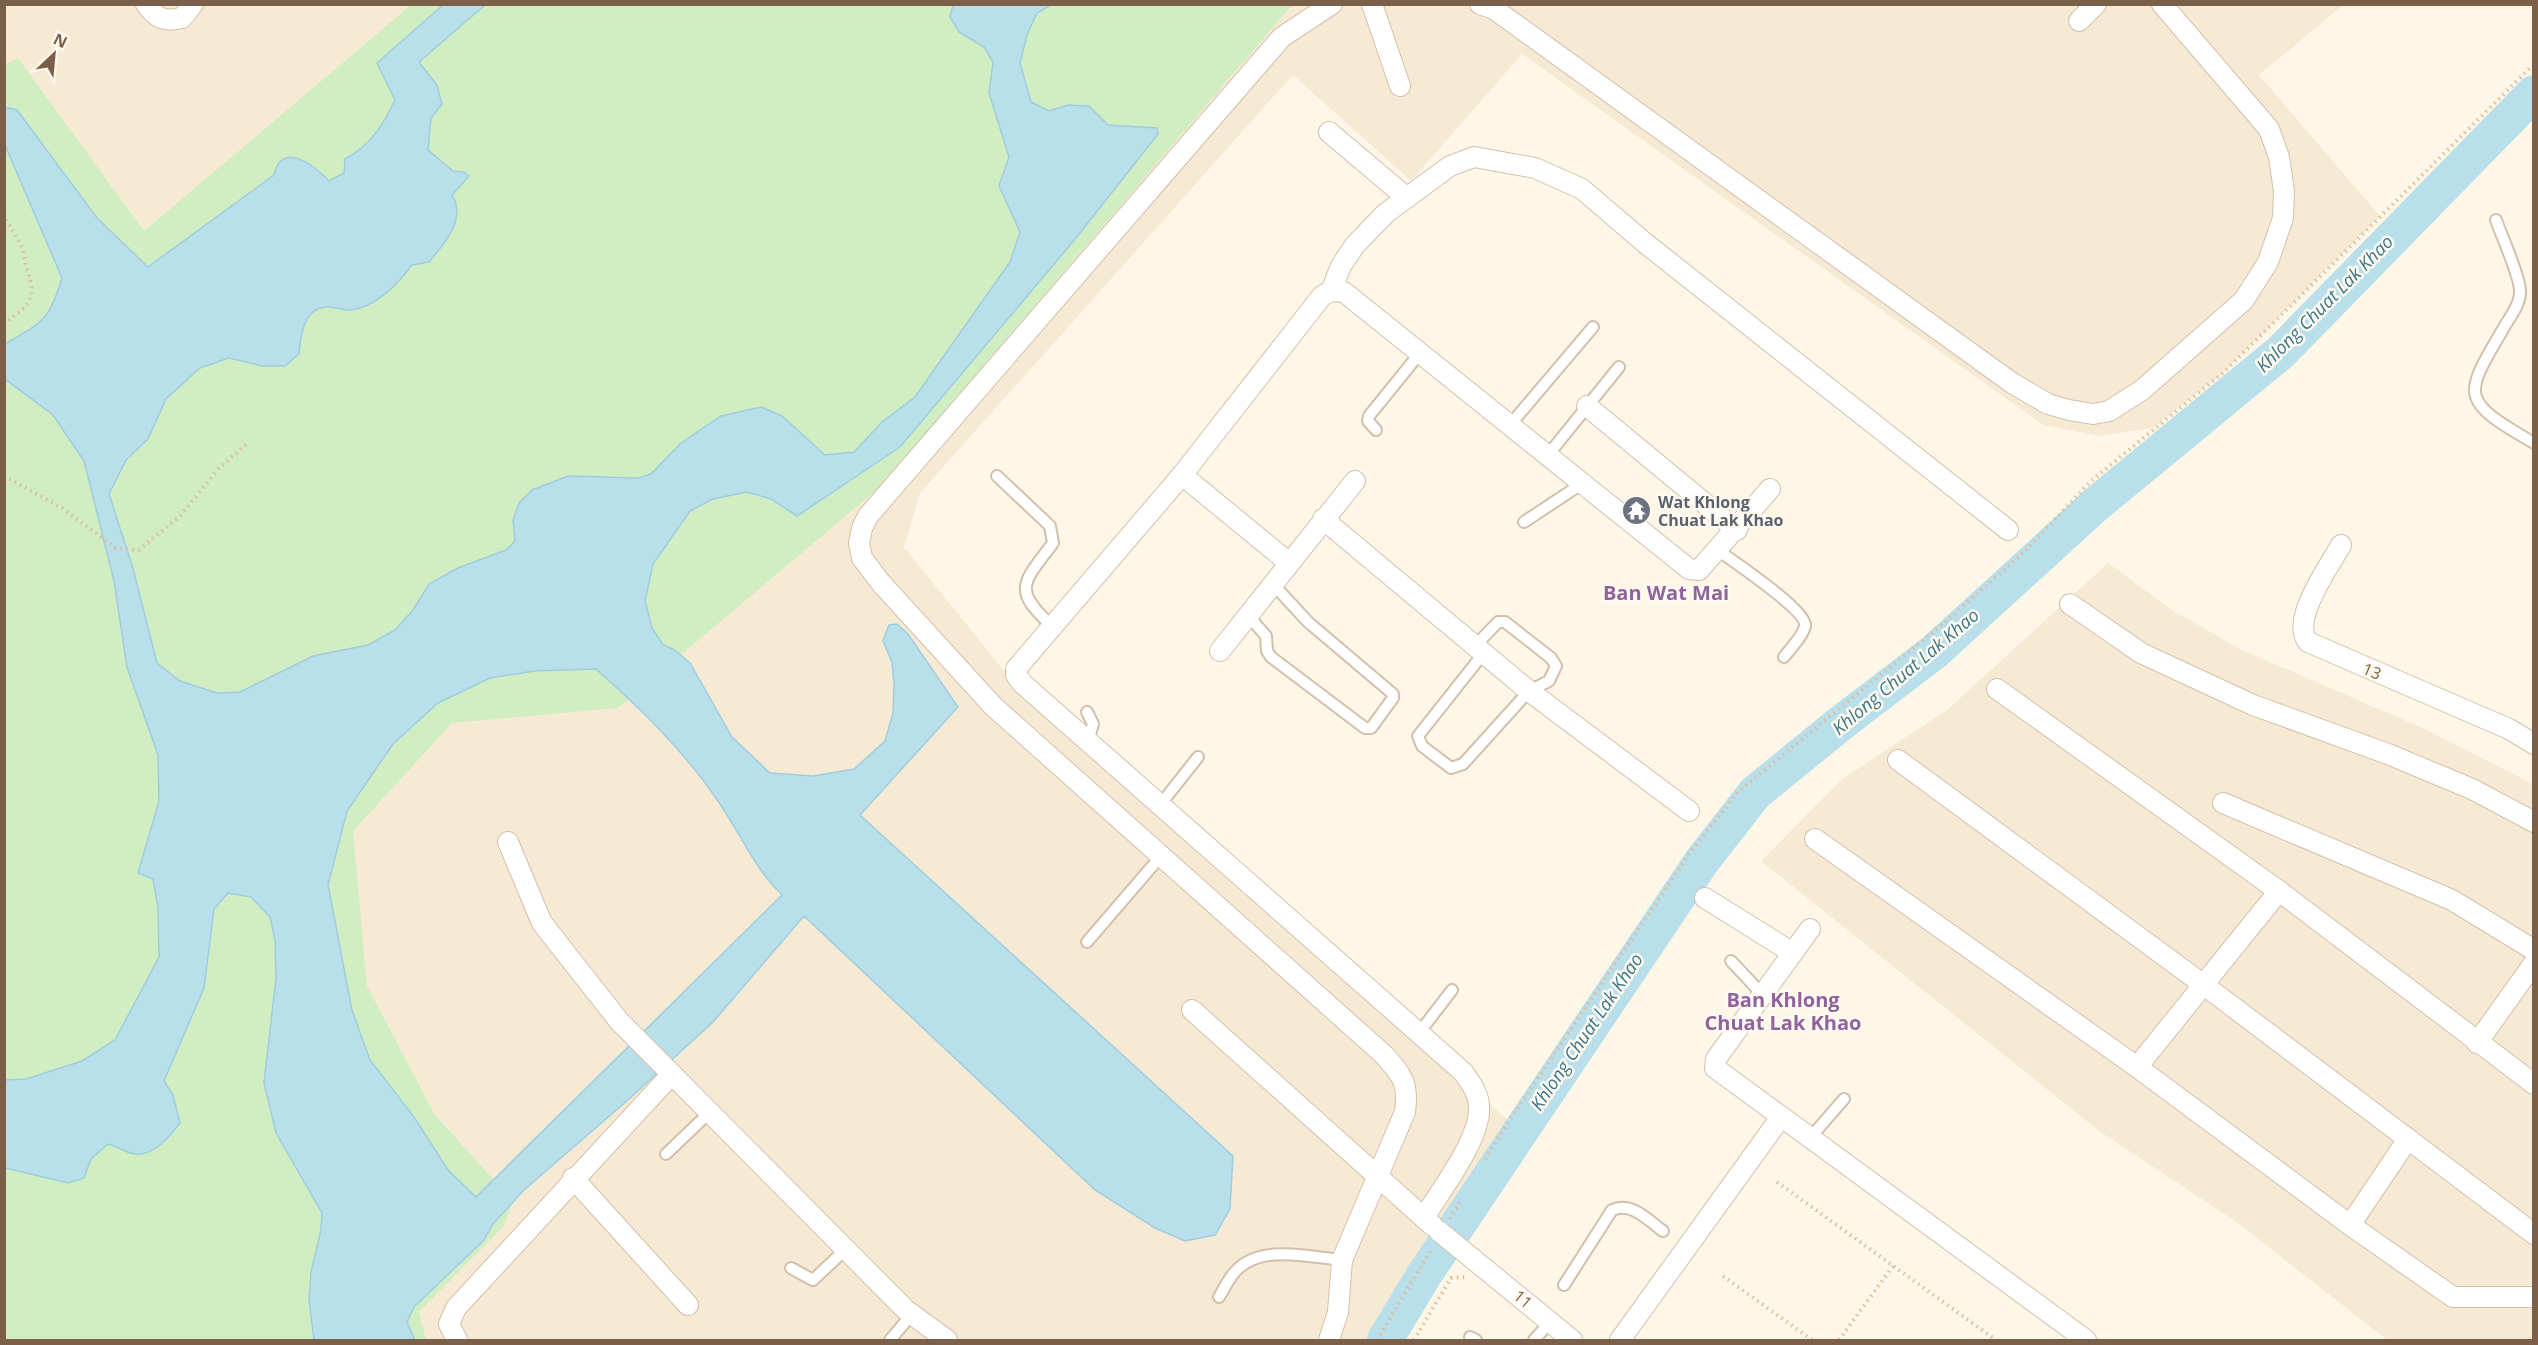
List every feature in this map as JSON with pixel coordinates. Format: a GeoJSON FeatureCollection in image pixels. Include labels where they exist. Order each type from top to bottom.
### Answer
{"type":"FeatureCollection","features":[{"type":"Feature","properties":{"kind":"street"},"geometry":{"type":"LineString","coordinates":[[146,4],[155,16],[168,21],[182,18],[193,4]]}},
{"type":"Feature","properties":{"kind":"street"},"geometry":{"type":"LineString","coordinates":[[1329,1341],[1338,1312],[1342,1260],[1405,1112],[1408,1096],[1403,1077],[1383,1054],[993,706],[881,583],[862,558],[859,543],[862,528],[868,516],[1282,37],[1332,4]]}},
{"type":"Feature","properties":{"kind":"street"},"geometry":{"type":"LineString","coordinates":[[1372,4],[1400,86]]}},
{"type":"Feature","properties":{"kind":"street"},"geometry":{"type":"LineString","coordinates":[[1480,4],[1494,9],[2012,383],[2048,404],[2093,414],[2109,411],[2135,396],[2244,300],[2268,262],[2283,218],[2284,191],[2279,157],[2269,129],[2162,4]]}},
{"type":"Feature","properties":{"kind":"street"},"geometry":{"type":"LineString","coordinates":[[2079,21],[2096,4]]}},
{"type":"Feature","properties":{"kind":"street"},"geometry":{"type":"LineString","coordinates":[[1329,132],[1407,198]]}},
{"type":"Feature","properties":{"kind":"street"},"geometry":{"type":"LineString","coordinates":[[1331,291],[1341,266],[1355,245],[1386,213],[1450,166],[1474,157],[1535,168],[1582,189],[1654,250],[2008,530]]}},
{"type":"Feature","properties":{"kind":"street"},"geometry":{"type":"LineString","coordinates":[[1424,1218],[1476,1131],[1479,1105],[1475,1089],[1463,1072],[1023,684],[1016,675],[1016,669],[1021,660],[1182,475],[1322,296],[1331,291],[1344,292],[1689,569],[1699,570],[1737,530],[1770,489]]}},
{"type":"Feature","properties":{"kind":"street"},"geometry":{"type":"LineString","coordinates":[[1587,406],[1737,530]]}},
{"type":"Feature","properties":{"kind":"street"},"geometry":{"type":"LineString","coordinates":[[1182,475],[1288,562]]}},
{"type":"Feature","properties":{"kind":"street"},"geometry":{"type":"LineString","coordinates":[[1220,651],[1288,562],[1355,481]]}},
{"type":"Feature","properties":{"kind":"street"},"geometry":{"type":"LineString","coordinates":[[1323,519],[1529,691],[1689,812]]}},
{"type":"Feature","properties":{"kind":"street","name":"13"},"geometry":{"type":"LineString","coordinates":[[2341,545],[2310,601],[2302,627],[2302,635],[2308,642],[2509,729],[2534,744]]}},
{"type":"Feature","properties":{"kind":"street"},"geometry":{"type":"LineString","coordinates":[[2070,604],[2141,653],[2253,705],[2398,758],[2472,789],[2534,822]]}},
{"type":"Feature","properties":{"kind":"street"},"geometry":{"type":"LineString","coordinates":[[1996,688],[2279,891],[2534,1084]]}},
{"type":"Feature","properties":{"kind":"street"},"geometry":{"type":"LineString","coordinates":[[1898,760],[2204,985],[2534,1234]]}},
{"type":"Feature","properties":{"kind":"street"},"geometry":{"type":"LineString","coordinates":[[2223,803],[2452,900],[2534,950]]}},
{"type":"Feature","properties":{"kind":"street"},"geometry":{"type":"LineString","coordinates":[[1815,839],[2137,1067],[2350,1225],[2453,1297],[2534,1297]]}},
{"type":"Feature","properties":{"kind":"street"},"geometry":{"type":"LineString","coordinates":[[508,842],[542,923],[619,1021],[912,1314],[946,1341]]}},
{"type":"Feature","properties":{"kind":"street"},"geometry":{"type":"LineString","coordinates":[[2137,1067],[2279,891]]}},
{"type":"Feature","properties":{"kind":"street"},"geometry":{"type":"LineString","coordinates":[[1705,898],[1793,953]]}},
{"type":"Feature","properties":{"kind":"street"},"geometry":{"type":"LineString","coordinates":[[1810,929],[1716,1059],[1716,1068],[2086,1341]]}},
{"type":"Feature","properties":{"kind":"street"},"geometry":{"type":"LineString","coordinates":[[2477,1043],[2534,963]]}},
{"type":"Feature","properties":{"kind":"street","name":"11"},"geometry":{"type":"LineString","coordinates":[[1192,1010],[1376,1177],[1572,1341]]}},
{"type":"Feature","properties":{"kind":"street"},"geometry":{"type":"LineString","coordinates":[[457,1341],[449,1324],[456,1308],[669,1071]]}},
{"type":"Feature","properties":{"kind":"street"},"geometry":{"type":"LineString","coordinates":[[1620,1341],[1781,1118]]}},
{"type":"Feature","properties":{"kind":"street"},"geometry":{"type":"LineString","coordinates":[[2350,1225],[2408,1138]]}},
{"type":"Feature","properties":{"kind":"street"},"geometry":{"type":"LineString","coordinates":[[573,1178],[688,1305]]}},
{"type":"Feature","properties":{"kind":"lane"},"geometry":{"type":"LineString","coordinates":[[2496,220],[2520,290],[2517,306],[2479,370],[2475,385],[2475,399],[2491,418],[2534,443]]}},
{"type":"Feature","properties":{"kind":"lane"},"geometry":{"type":"LineString","coordinates":[[1510,425],[1593,327]]}},
{"type":"Feature","properties":{"kind":"lane"},"geometry":{"type":"LineString","coordinates":[[1376,430],[1368,422],[1369,416],[1420,353]]}},
{"type":"Feature","properties":{"kind":"lane"},"geometry":{"type":"LineString","coordinates":[[1548,455],[1618,367]]}},
{"type":"Feature","properties":{"kind":"lane"},"geometry":{"type":"LineString","coordinates":[[997,476],[1050,526],[1053,543],[1028,580],[1024,593],[1031,606],[1051,625]]}},
{"type":"Feature","properties":{"kind":"lane"},"geometry":{"type":"LineString","coordinates":[[1524,522],[1583,483]]}},
{"type":"Feature","properties":{"kind":"lane"},"geometry":{"type":"LineString","coordinates":[[1718,550],[1794,607],[1805,621],[1805,629],[1784,657]]}},
{"type":"Feature","properties":{"kind":"lane"},"geometry":{"type":"LineString","coordinates":[[1247,614],[1266,636],[1267,651],[1271,657],[1365,728],[1371,728],[1377,723],[1393,698],[1393,694],[1308,622],[1272,583]]}},
{"type":"Feature","properties":{"kind":"lane"},"geometry":{"type":"LineString","coordinates":[[1498,622],[1505,622],[1551,658],[1556,666],[1549,681],[1529,691],[1463,764],[1450,768],[1422,746],[1418,736],[1479,650],[1498,622]]}},
{"type":"Feature","properties":{"kind":"lane"},"geometry":{"type":"LineString","coordinates":[[1087,712],[1093,724],[1088,741]]}},
{"type":"Feature","properties":{"kind":"lane"},"geometry":{"type":"LineString","coordinates":[[1160,805],[1198,757]]}},
{"type":"Feature","properties":{"kind":"lane"},"geometry":{"type":"LineString","coordinates":[[1087,942],[1161,856]]}},
{"type":"Feature","properties":{"kind":"lane"},"geometry":{"type":"LineString","coordinates":[[1731,962],[1763,995]]}},
{"type":"Feature","properties":{"kind":"lane"},"geometry":{"type":"LineString","coordinates":[[1419,1033],[1452,990]]}},
{"type":"Feature","properties":{"kind":"lane"},"geometry":{"type":"LineString","coordinates":[[1810,1138],[1844,1099]]}},
{"type":"Feature","properties":{"kind":"lane"},"geometry":{"type":"LineString","coordinates":[[666,1154],[710,1112]]}},
{"type":"Feature","properties":{"kind":"lane"},"geometry":{"type":"LineString","coordinates":[[1564,1285],[1612,1210],[1620,1206],[1630,1208],[1663,1231]]}},
{"type":"Feature","properties":{"kind":"lane"},"geometry":{"type":"LineString","coordinates":[[791,1268],[813,1280],[846,1249]]}},
{"type":"Feature","properties":{"kind":"lane"},"geometry":{"type":"LineString","coordinates":[[1219,1298],[1233,1274],[1252,1259],[1268,1254],[1342,1260]]}},
{"type":"Feature","properties":{"kind":"lane"},"geometry":{"type":"LineString","coordinates":[[890,1341],[912,1314]]}},
{"type":"Feature","properties":{"kind":"lane"},"geometry":{"type":"LineString","coordinates":[[1534,1341],[1550,1322]]}},
{"type":"Feature","properties":{"kind":"path"},"geometry":{"type":"LineString","coordinates":[[1485,1161],[1509,1121],[1691,851],[1739,791],[1950,618],[2023,553],[2091,481],[2224,372],[2534,64]]}},
{"type":"Feature","properties":{"kind":"path"},"geometry":{"type":"LineString","coordinates":[[4,214],[9,228],[23,249],[26,269],[33,282],[33,294],[24,309],[4,323]]}},
{"type":"Feature","properties":{"kind":"path"},"geometry":{"type":"LineString","coordinates":[[4,476],[62,508],[116,548],[139,550],[181,515],[219,468],[249,442]]}},
{"type":"Feature","properties":{"kind":"path"},"geometry":{"type":"LineString","coordinates":[[1777,1182],[1996,1341]]}},
{"type":"Feature","properties":{"kind":"path"},"geometry":{"type":"LineString","coordinates":[[1377,1341],[1461,1201]]}},
{"type":"Feature","properties":{"kind":"path"},"geometry":{"type":"LineString","coordinates":[[1839,1341],[1893,1266]]}},
{"type":"Feature","properties":{"kind":"path"},"geometry":{"type":"LineString","coordinates":[[1414,1341],[1451,1278],[1493,1274]]}},
{"type":"Feature","properties":{"kind":"path"},"geometry":{"type":"LineString","coordinates":[[1723,1276],[1812,1341]]}},
{"type":"Feature","properties":{"kind":"shaded area"},"geometry":{"type":"Polygon","coordinates":[[[5,5],[2343,5],[2259,75],[2380,216],[2224,372],[2153,428],[2100,436],[2043,425],[1522,54],[1411,181],[1293,75],[920,493],[904,547],[1014,683],[1509,1121],[1369,1340],[5,1340],[5,5]]]}},
{"type":"Feature","properties":{"kind":"shaded area"},"geometry":{"type":"Polygon","coordinates":[[[2108,563],[2172,610],[2238,648],[2425,729],[2533,784],[2533,1340],[2387,1340],[2239,1224],[2099,1131],[1761,861],[1842,779],[1947,710],[2108,563]]]}},
{"type":"Feature","properties":{"kind":"green space"},"geometry":{"type":"Polygon","coordinates":[[[411,5],[1292,5],[880,487],[618,708],[452,723],[353,831],[367,986],[435,1115],[513,1201],[504,1226],[419,1312],[426,1340],[5,1340],[4,65],[18,58],[144,231],[411,5]]]}},
{"type":"Feature","properties":{"kind":"water"},"geometry":{"type":"Polygon","coordinates":[[[443,5],[485,5],[419,62],[437,85],[442,104],[431,118],[428,150],[453,171],[464,172],[469,176],[452,195],[457,213],[452,231],[429,262],[412,265],[393,287],[377,300],[350,310],[326,307],[313,312],[302,332],[299,354],[285,366],[263,366],[229,358],[200,368],[166,399],[148,439],[126,460],[109,494],[132,565],[157,663],[180,681],[217,693],[240,692],[313,656],[368,645],[395,630],[413,610],[429,584],[458,568],[506,550],[515,541],[513,520],[519,503],[532,490],[568,476],[639,478],[651,474],[681,443],[721,416],[761,407],[782,416],[825,455],[854,452],[882,422],[915,397],[1010,262],[1020,232],[999,186],[1009,157],[989,93],[993,62],[984,47],[959,32],[950,17],[953,5],[1051,5],[1037,13],[1027,35],[1020,63],[1031,102],[1049,111],[1068,105],[1089,106],[1108,125],[1157,128],[1158,134],[1076,238],[900,447],[797,516],[771,499],[747,492],[713,499],[690,511],[653,564],[645,601],[652,628],[663,645],[673,649],[690,663],[732,737],[770,773],[813,776],[854,769],[885,741],[893,713],[894,684],[892,662],[883,641],[889,625],[897,624],[908,634],[958,707],[860,815],[1233,1156],[1230,1209],[1215,1235],[1185,1241],[1155,1228],[1095,1190],[804,916],[713,1022],[628,1100],[524,1190],[493,1224],[484,1240],[414,1307],[407,1322],[415,1340],[314,1340],[309,1300],[311,1272],[321,1230],[322,1213],[276,1133],[264,1083],[276,978],[275,940],[270,917],[251,897],[228,893],[214,909],[204,988],[164,1081],[173,1095],[180,1123],[171,1134],[155,1149],[142,1154],[135,1154],[108,1144],[91,1159],[84,1178],[68,1183],[5,1168],[4,1080],[26,1079],[82,1061],[115,1040],[159,957],[158,907],[153,879],[138,873],[159,801],[158,755],[127,667],[114,581],[84,461],[53,415],[5,379],[5,344],[43,319],[53,303],[62,278],[5,145],[5,107],[17,110],[97,218],[148,267],[274,175],[283,159],[291,157],[307,163],[329,181],[344,173],[345,159],[375,134],[395,100],[377,63],[443,5]],[[596,669],[534,671],[490,678],[438,703],[393,744],[347,811],[328,885],[352,1010],[370,1060],[414,1117],[448,1170],[476,1197],[782,895],[764,874],[720,804],[693,767],[646,716],[596,669]]]}},
{"type":"Feature","properties":{"kind":"waterway","name":"Khlong Chuat Lak Khao"},"geometry":{"type":"LineString","coordinates":[[1385,1340],[1424,1275],[1702,861],[1755,793],[1934,652],[2094,506],[2281,352],[2534,93]]}},
{"type":"Feature","properties":{"kind":"place","name":"Wat Khlong Chuat Lak Khao"},"geometry":{"type":"Point","coordinates":[1637,511]}},
{"type":"Feature","properties":{"kind":"district","name":"Ban Wat Mai"},"geometry":{"type":"Point","coordinates":[1666,593]}},
{"type":"Feature","properties":{"kind":"district","name":"Ban Khlong Chuat Lak Khao"},"geometry":{"type":"Point","coordinates":[1783,1012]}}]}
